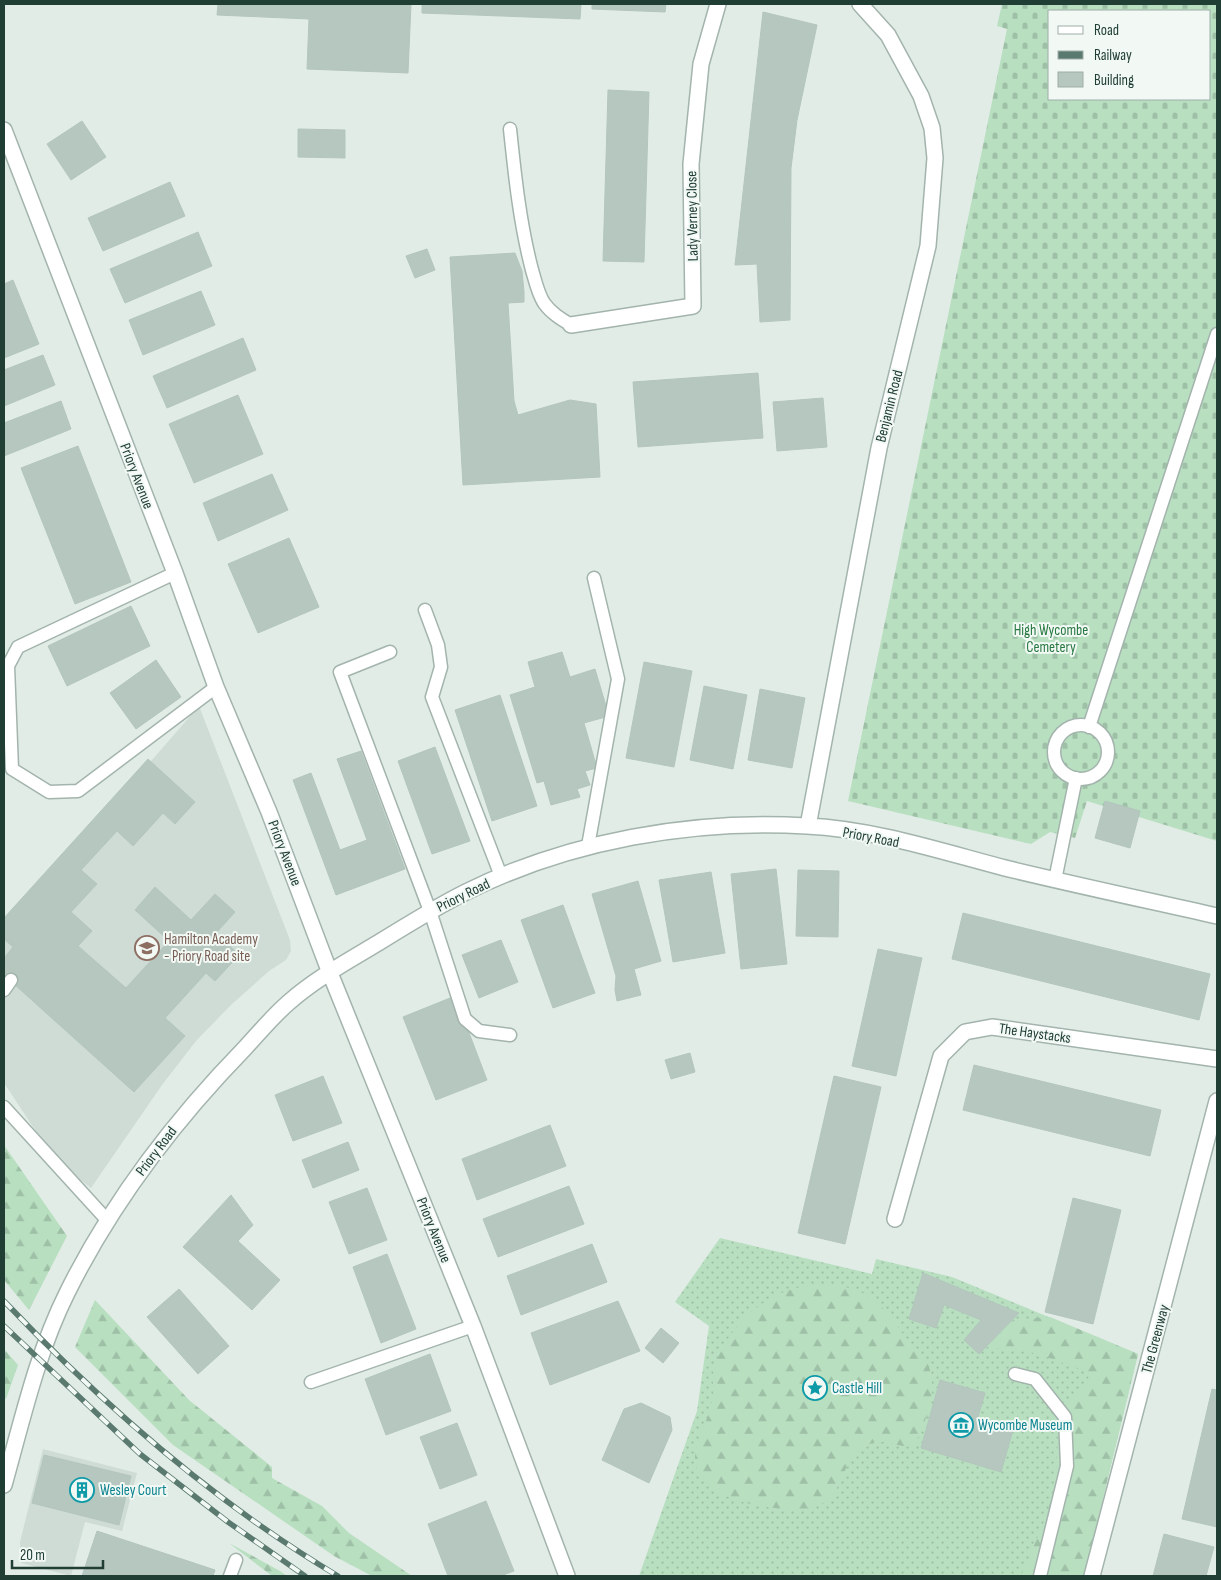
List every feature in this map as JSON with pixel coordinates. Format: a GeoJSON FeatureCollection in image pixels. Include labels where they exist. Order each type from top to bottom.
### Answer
{"type":"FeatureCollection","features":[{"type":"Feature","properties":{"kind":"street","name":"Lady Verney Close"},"geometry":{"type":"LineString","coordinates":[[570,325],[693,306],[690,164],[701,64],[718,4]]}},
{"type":"Feature","properties":{"kind":"street","name":"Benjamin Road"},"geometry":{"type":"LineString","coordinates":[[808,826],[879,448],[928,246],[935,158],[932,128],[921,96],[888,35],[860,4]]}},
{"type":"Feature","properties":{"kind":"street","name":"Priory Avenue"},"geometry":{"type":"LineString","coordinates":[[4,130],[175,573],[216,687],[273,821],[330,973],[473,1326],[567,1576]]}},
{"type":"Feature","properties":{"kind":"street","name":"Priory Road"},"geometry":{"type":"LineString","coordinates":[[4,1485],[50,1331],[67,1293],[107,1220],[150,1157],[225,1069],[288,1003],[330,973],[430,911],[501,876],[588,846],[706,826],[808,826],[864,834],[1055,880],[1217,916]]}},
{"type":"Feature","properties":{"kind":"street","name":"The Haystacks"},"geometry":{"type":"LineString","coordinates":[[895,1219],[941,1056],[965,1032],[992,1027],[1217,1059]]}},
{"type":"Feature","properties":{"kind":"street","name":"The Greenway"},"geometry":{"type":"LineString","coordinates":[[1092,1576],[1217,1101]]}},
{"type":"Feature","properties":{"kind":"lane"},"geometry":{"type":"LineString","coordinates":[[510,129],[517,190],[527,249],[535,279],[543,302],[558,317],[570,325]]}},
{"type":"Feature","properties":{"kind":"lane"},"geometry":{"type":"LineString","coordinates":[[1089,727],[1217,334]]}},
{"type":"Feature","properties":{"kind":"lane"},"geometry":{"type":"LineString","coordinates":[[175,573],[18,647],[8,666],[12,769],[49,792],[78,790],[216,687]]}},
{"type":"Feature","properties":{"kind":"lane"},"geometry":{"type":"LineString","coordinates":[[588,846],[618,679],[594,578]]}},
{"type":"Feature","properties":{"kind":"lane"},"geometry":{"type":"LineString","coordinates":[[425,610],[438,645],[441,666],[432,697],[501,876]]}},
{"type":"Feature","properties":{"kind":"lane"},"geometry":{"type":"LineString","coordinates":[[390,652],[340,672],[430,911],[465,1019],[479,1031],[510,1035]]}},
{"type":"Feature","properties":{"kind":"lane"},"geometry":{"type":"LineString","coordinates":[[1078,725],[1089,727],[1098,732],[1105,740],[1107,750],[1106,760],[1101,770],[1093,776],[1076,778],[1063,773],[1057,764],[1055,744],[1060,735],[1068,728],[1078,725]]}},
{"type":"Feature","properties":{"kind":"lane"},"geometry":{"type":"LineString","coordinates":[[1055,880],[1076,778]]}},
{"type":"Feature","properties":{"kind":"lane"},"geometry":{"type":"LineString","coordinates":[[4,1107],[107,1220]]}},
{"type":"Feature","properties":{"kind":"lane"},"geometry":{"type":"LineString","coordinates":[[311,1382],[473,1326]]}},
{"type":"Feature","properties":{"kind":"lane"},"geometry":{"type":"LineString","coordinates":[[1015,1374],[1035,1379],[1064,1417],[1067,1466],[1040,1576]]}},
{"type":"Feature","properties":{"kind":"lane"},"geometry":{"type":"LineString","coordinates":[[230,1576],[236,1560]]}},
{"type":"Feature","properties":{"kind":"shaded area","name":"Hamilton Academy - Priory Road site"},"geometry":{"type":"Polygon","coordinates":[[[199,706],[290,940],[291,951],[286,960],[269,971],[231,1005],[196,1041],[162,1085],[91,1188],[55,1160],[4,1083],[4,930],[199,706]]]}},
{"type":"Feature","properties":{"kind":"shaded area"},"geometry":{"type":"Polygon","coordinates":[[[43,1449],[137,1473],[122,1531],[85,1522],[71,1576],[21,1563],[20,1542],[43,1449]]]}},
{"type":"Feature","properties":{"kind":"green space","name":"High Wycombe Cemetery"},"geometry":{"type":"Polygon","coordinates":[[[1002,4],[1217,4],[1217,841],[1087,801],[1075,838],[1050,832],[1031,844],[848,801],[1007,29],[997,26],[1002,4]]]}},
{"type":"Feature","properties":{"kind":"green space"},"geometry":{"type":"Polygon","coordinates":[[[4,1145],[67,1236],[29,1310],[4,1280],[4,1145]]]}},
{"type":"Feature","properties":{"kind":"green space"},"geometry":{"type":"Polygon","coordinates":[[[720,1238],[872,1274],[876,1259],[952,1277],[1138,1354],[1084,1576],[639,1576],[697,1411],[709,1326],[675,1302],[720,1238]]]}},
{"type":"Feature","properties":{"kind":"green space"},"geometry":{"type":"Polygon","coordinates":[[[821,1285],[840,1286],[855,1290],[877,1302],[914,1348],[925,1358],[930,1370],[932,1392],[924,1424],[914,1446],[876,1442],[858,1452],[850,1462],[834,1493],[826,1501],[814,1507],[782,1509],[733,1499],[706,1482],[698,1470],[695,1456],[713,1398],[714,1368],[732,1333],[761,1304],[788,1290],[821,1285]]]}},
{"type":"Feature","properties":{"kind":"green space"},"geometry":{"type":"Polygon","coordinates":[[[95,1300],[189,1400],[272,1467],[272,1478],[322,1506],[349,1533],[412,1576],[372,1576],[334,1556],[173,1445],[75,1347],[95,1300]]]}},
{"type":"Feature","properties":{"kind":"green space"},"geometry":{"type":"Polygon","coordinates":[[[1050,1317],[1138,1354],[1084,1576],[1021,1576],[1047,1515],[1056,1479],[1059,1416],[1088,1381],[1089,1372],[1035,1353],[986,1347],[1013,1320],[1050,1317]]]}},
{"type":"Feature","properties":{"kind":"green space"},"geometry":{"type":"Polygon","coordinates":[[[4,1349],[18,1365],[6,1399],[4,1397],[4,1349]]]}},
{"type":"Feature","properties":{"kind":"green space"},"geometry":{"type":"Polygon","coordinates":[[[229,1543],[280,1571],[287,1576],[272,1576],[229,1543]]]}},
{"type":"Feature","properties":{"kind":"building"},"geometry":{"type":"Polygon","coordinates":[[[218,4],[411,4],[408,73],[307,69],[309,19],[217,15],[218,4]]]}},
{"type":"Feature","properties":{"kind":"building"},"geometry":{"type":"Polygon","coordinates":[[[422,4],[581,4],[580,19],[422,13],[422,4]]]}},
{"type":"Feature","properties":{"kind":"building"},"geometry":{"type":"Polygon","coordinates":[[[592,4],[666,4],[665,12],[592,9],[592,4]]]}},
{"type":"Feature","properties":{"kind":"building"},"geometry":{"type":"Polygon","coordinates":[[[763,12],[817,25],[797,120],[791,168],[790,320],[760,322],[757,264],[735,265],[763,12]]]}},
{"type":"Feature","properties":{"kind":"building"},"geometry":{"type":"Polygon","coordinates":[[[608,90],[649,92],[644,262],[603,261],[608,90]]]}},
{"type":"Feature","properties":{"kind":"building"},"geometry":{"type":"Polygon","coordinates":[[[82,121],[106,157],[71,180],[47,144],[82,121]]]}},
{"type":"Feature","properties":{"kind":"building"},"geometry":{"type":"Polygon","coordinates":[[[298,129],[345,130],[345,158],[298,157],[298,129]]]}},
{"type":"Feature","properties":{"kind":"building"},"geometry":{"type":"Polygon","coordinates":[[[170,182],[185,216],[103,251],[88,218],[170,182]]]}},
{"type":"Feature","properties":{"kind":"building"},"geometry":{"type":"Polygon","coordinates":[[[198,232],[212,266],[125,303],[110,269],[198,232]]]}},
{"type":"Feature","properties":{"kind":"building"},"geometry":{"type":"Polygon","coordinates":[[[427,249],[435,270],[415,278],[406,256],[427,249]]]}},
{"type":"Feature","properties":{"kind":"building"},"geometry":{"type":"Polygon","coordinates":[[[515,253],[522,271],[524,292],[524,302],[508,303],[514,401],[518,415],[570,400],[596,404],[600,477],[463,485],[450,257],[515,253]]]}},
{"type":"Feature","properties":{"kind":"building"},"geometry":{"type":"Polygon","coordinates":[[[13,280],[39,344],[4,358],[4,284],[13,280]]]}},
{"type":"Feature","properties":{"kind":"building"},"geometry":{"type":"Polygon","coordinates":[[[201,291],[215,325],[143,355],[129,320],[201,291]]]}},
{"type":"Feature","properties":{"kind":"building"},"geometry":{"type":"Polygon","coordinates":[[[243,338],[256,370],[167,408],[153,376],[243,338]]]}},
{"type":"Feature","properties":{"kind":"building"},"geometry":{"type":"Polygon","coordinates":[[[43,355],[55,385],[4,406],[4,370],[43,355]]]}},
{"type":"Feature","properties":{"kind":"building"},"geometry":{"type":"Polygon","coordinates":[[[758,373],[763,438],[638,447],[633,382],[758,373]]]}},
{"type":"Feature","properties":{"kind":"building"},"geometry":{"type":"Polygon","coordinates":[[[238,395],[263,454],[194,483],[169,424],[238,395]]]}},
{"type":"Feature","properties":{"kind":"building"},"geometry":{"type":"Polygon","coordinates":[[[823,398],[827,447],[777,451],[773,402],[823,398]]]}},
{"type":"Feature","properties":{"kind":"building"},"geometry":{"type":"Polygon","coordinates":[[[61,401],[71,429],[4,456],[4,423],[61,401]]]}},
{"type":"Feature","properties":{"kind":"building"},"geometry":{"type":"Polygon","coordinates":[[[78,446],[131,582],[75,604],[21,468],[78,446]]]}},
{"type":"Feature","properties":{"kind":"building"},"geometry":{"type":"Polygon","coordinates":[[[272,474],[288,510],[218,541],[203,503],[272,474]]]}},
{"type":"Feature","properties":{"kind":"building"},"geometry":{"type":"Polygon","coordinates":[[[289,538],[319,607],[258,633],[228,564],[289,538]]]}},
{"type":"Feature","properties":{"kind":"building"},"geometry":{"type":"Polygon","coordinates":[[[131,606],[150,646],[67,686],[48,646],[131,606]]]}},
{"type":"Feature","properties":{"kind":"building"},"geometry":{"type":"Polygon","coordinates":[[[562,652],[570,677],[595,669],[609,716],[584,723],[597,768],[585,771],[590,785],[577,789],[580,797],[551,805],[544,781],[537,783],[510,695],[535,687],[528,662],[562,652]]]}},
{"type":"Feature","properties":{"kind":"building"},"geometry":{"type":"Polygon","coordinates":[[[156,660],[181,697],[136,729],[110,693],[156,660]]]}},
{"type":"Feature","properties":{"kind":"building"},"geometry":{"type":"Polygon","coordinates":[[[644,662],[692,671],[674,767],[626,758],[644,662]]]}},
{"type":"Feature","properties":{"kind":"building"},"geometry":{"type":"Polygon","coordinates":[[[704,686],[747,695],[733,769],[690,760],[704,686]]]}},
{"type":"Feature","properties":{"kind":"building"},"geometry":{"type":"Polygon","coordinates":[[[760,689],[805,698],[792,768],[748,760],[760,689]]]}},
{"type":"Feature","properties":{"kind":"building"},"geometry":{"type":"Polygon","coordinates":[[[500,695],[537,806],[492,821],[455,710],[500,695]]]}},
{"type":"Feature","properties":{"kind":"building"},"geometry":{"type":"Polygon","coordinates":[[[435,747],[470,841],[432,854],[398,761],[435,747]]]}},
{"type":"Feature","properties":{"kind":"building"},"geometry":{"type":"Polygon","coordinates":[[[361,751],[405,869],[336,895],[293,780],[311,773],[340,850],[367,840],[337,759],[361,751]]]}},
{"type":"Feature","properties":{"kind":"building"},"geometry":{"type":"Polygon","coordinates":[[[148,759],[195,802],[175,824],[163,813],[133,846],[117,831],[81,870],[97,884],[71,912],[92,931],[78,946],[126,988],[169,941],[135,910],[155,887],[191,920],[215,894],[235,912],[216,933],[239,955],[215,981],[206,973],[165,1018],[185,1036],[134,1092],[4,975],[4,958],[13,947],[4,939],[4,918],[148,759]]]}},
{"type":"Feature","properties":{"kind":"building"},"geometry":{"type":"Polygon","coordinates":[[[1105,801],[1140,811],[1130,848],[1095,838],[1105,801]]]}},
{"type":"Feature","properties":{"kind":"building"},"geometry":{"type":"Polygon","coordinates":[[[776,869],[787,964],[741,969],[731,874],[776,869]]]}},
{"type":"Feature","properties":{"kind":"building"},"geometry":{"type":"Polygon","coordinates":[[[798,870],[839,871],[838,937],[796,936],[798,870]]]}},
{"type":"Feature","properties":{"kind":"building"},"geometry":{"type":"Polygon","coordinates":[[[711,872],[725,953],[673,962],[659,880],[711,872]]]}},
{"type":"Feature","properties":{"kind":"building"},"geometry":{"type":"Polygon","coordinates":[[[638,881],[661,961],[634,969],[641,995],[617,1001],[615,990],[616,976],[592,894],[638,881]]]}},
{"type":"Feature","properties":{"kind":"building"},"geometry":{"type":"Polygon","coordinates":[[[563,905],[595,993],[553,1008],[521,920],[563,905]]]}},
{"type":"Feature","properties":{"kind":"building"},"geometry":{"type":"Polygon","coordinates":[[[963,913],[1210,974],[1199,1020],[952,959],[963,913]]]}},
{"type":"Feature","properties":{"kind":"building"},"geometry":{"type":"Polygon","coordinates":[[[501,940],[518,982],[479,998],[462,955],[501,940]]]}},
{"type":"Feature","properties":{"kind":"building"},"geometry":{"type":"Polygon","coordinates":[[[878,949],[922,958],[896,1076],[852,1066],[878,949]]]}},
{"type":"Feature","properties":{"kind":"building"},"geometry":{"type":"Polygon","coordinates":[[[455,996],[487,1080],[436,1100],[403,1017],[455,996]]]}},
{"type":"Feature","properties":{"kind":"building"},"geometry":{"type":"Polygon","coordinates":[[[690,1053],[695,1072],[671,1079],[665,1060],[690,1053]]]}},
{"type":"Feature","properties":{"kind":"building"},"geometry":{"type":"Polygon","coordinates":[[[974,1065],[1161,1110],[1150,1156],[963,1110],[974,1065]]]}},
{"type":"Feature","properties":{"kind":"building"},"geometry":{"type":"Polygon","coordinates":[[[323,1076],[342,1123],[293,1141],[275,1095],[323,1076]]]}},
{"type":"Feature","properties":{"kind":"building"},"geometry":{"type":"Polygon","coordinates":[[[834,1076],[881,1087],[845,1244],[798,1233],[834,1076]]]}},
{"type":"Feature","properties":{"kind":"building"},"geometry":{"type":"Polygon","coordinates":[[[550,1125],[566,1166],[477,1200],[462,1159],[550,1125]]]}},
{"type":"Feature","properties":{"kind":"building"},"geometry":{"type":"Polygon","coordinates":[[[348,1142],[359,1170],[313,1188],[302,1160],[348,1142]]]}},
{"type":"Feature","properties":{"kind":"building"},"geometry":{"type":"Polygon","coordinates":[[[569,1186],[584,1224],[498,1257],[483,1219],[569,1186]]]}},
{"type":"Feature","properties":{"kind":"building"},"geometry":{"type":"Polygon","coordinates":[[[367,1188],[387,1240],[349,1254],[329,1202],[367,1188]]]}},
{"type":"Feature","properties":{"kind":"building"},"geometry":{"type":"Polygon","coordinates":[[[231,1195],[253,1225],[238,1241],[280,1280],[252,1310],[183,1247],[231,1195]]]}},
{"type":"Feature","properties":{"kind":"building"},"geometry":{"type":"Polygon","coordinates":[[[1073,1198],[1121,1210],[1093,1324],[1045,1312],[1073,1198]]]}},
{"type":"Feature","properties":{"kind":"building"},"geometry":{"type":"Polygon","coordinates":[[[592,1244],[607,1282],[521,1315],[507,1276],[592,1244]]]}},
{"type":"Feature","properties":{"kind":"building"},"geometry":{"type":"Polygon","coordinates":[[[387,1254],[416,1329],[381,1343],[353,1267],[387,1254]]]}},
{"type":"Feature","properties":{"kind":"building"},"geometry":{"type":"Polygon","coordinates":[[[923,1273],[1019,1313],[979,1354],[964,1340],[981,1320],[944,1305],[936,1328],[909,1319],[923,1273]]]}},
{"type":"Feature","properties":{"kind":"building"},"geometry":{"type":"Polygon","coordinates":[[[179,1289],[229,1346],[198,1374],[147,1317],[179,1289]]]}},
{"type":"Feature","properties":{"kind":"building"},"geometry":{"type":"Polygon","coordinates":[[[618,1301],[640,1351],[550,1385],[531,1333],[618,1301]]]}},
{"type":"Feature","properties":{"kind":"building"},"geometry":{"type":"Polygon","coordinates":[[[661,1328],[679,1343],[663,1363],[645,1348],[661,1328]]]}},
{"type":"Feature","properties":{"kind":"building"},"geometry":{"type":"Polygon","coordinates":[[[430,1354],[451,1411],[386,1435],[365,1379],[430,1354]]]}},
{"type":"Feature","properties":{"kind":"building","name":"Wycombe Museum"},"geometry":{"type":"Polygon","coordinates":[[[940,1380],[985,1393],[977,1420],[1013,1430],[1001,1472],[921,1448],[940,1380]]]}},
{"type":"Feature","properties":{"kind":"building"},"geometry":{"type":"Polygon","coordinates":[[[1212,1389],[1217,1390],[1217,1527],[1182,1519],[1212,1389]]]}},
{"type":"Feature","properties":{"kind":"building"},"geometry":{"type":"Polygon","coordinates":[[[641,1403],[670,1417],[672,1430],[649,1483],[602,1460],[624,1409],[641,1403]]]}},
{"type":"Feature","properties":{"kind":"building"},"geometry":{"type":"Polygon","coordinates":[[[457,1423],[477,1475],[440,1489],[420,1437],[457,1423]]]}},
{"type":"Feature","properties":{"kind":"building","name":"Wesley Court"},"geometry":{"type":"Polygon","coordinates":[[[44,1455],[131,1476],[119,1525],[32,1503],[44,1455]]]}},
{"type":"Feature","properties":{"kind":"building"},"geometry":{"type":"Polygon","coordinates":[[[486,1501],[514,1571],[500,1576],[448,1576],[428,1524],[486,1501]]]}},
{"type":"Feature","properties":{"kind":"building"},"geometry":{"type":"Polygon","coordinates":[[[97,1531],[215,1570],[213,1576],[82,1576],[97,1531]]]}},
{"type":"Feature","properties":{"kind":"building"},"geometry":{"type":"Polygon","coordinates":[[[1164,1534],[1214,1547],[1206,1576],[1153,1576],[1164,1534]]]}},
{"type":"Feature","properties":{"kind":"railway"},"geometry":{"type":"LineString","coordinates":[[4,1301],[120,1414],[162,1450],[247,1516],[338,1576]]}},
{"type":"Feature","properties":{"kind":"railway"},"geometry":{"type":"LineString","coordinates":[[4,1326],[140,1454],[228,1522],[305,1576]]}},
{"type":"Feature","properties":{"kind":"place","name":"Hamilton Academy - Priory Road site"},"geometry":{"type":"Point","coordinates":[147,948]}},
{"type":"Feature","properties":{"kind":"place","name":"Castle Hill"},"geometry":{"type":"Point","coordinates":[815,1388]}},
{"type":"Feature","properties":{"kind":"place","name":"Wycombe Museum"},"geometry":{"type":"Point","coordinates":[961,1425]}},
{"type":"Feature","properties":{"kind":"place","name":"Wesley Court"},"geometry":{"type":"Point","coordinates":[82,1490]}}]}
